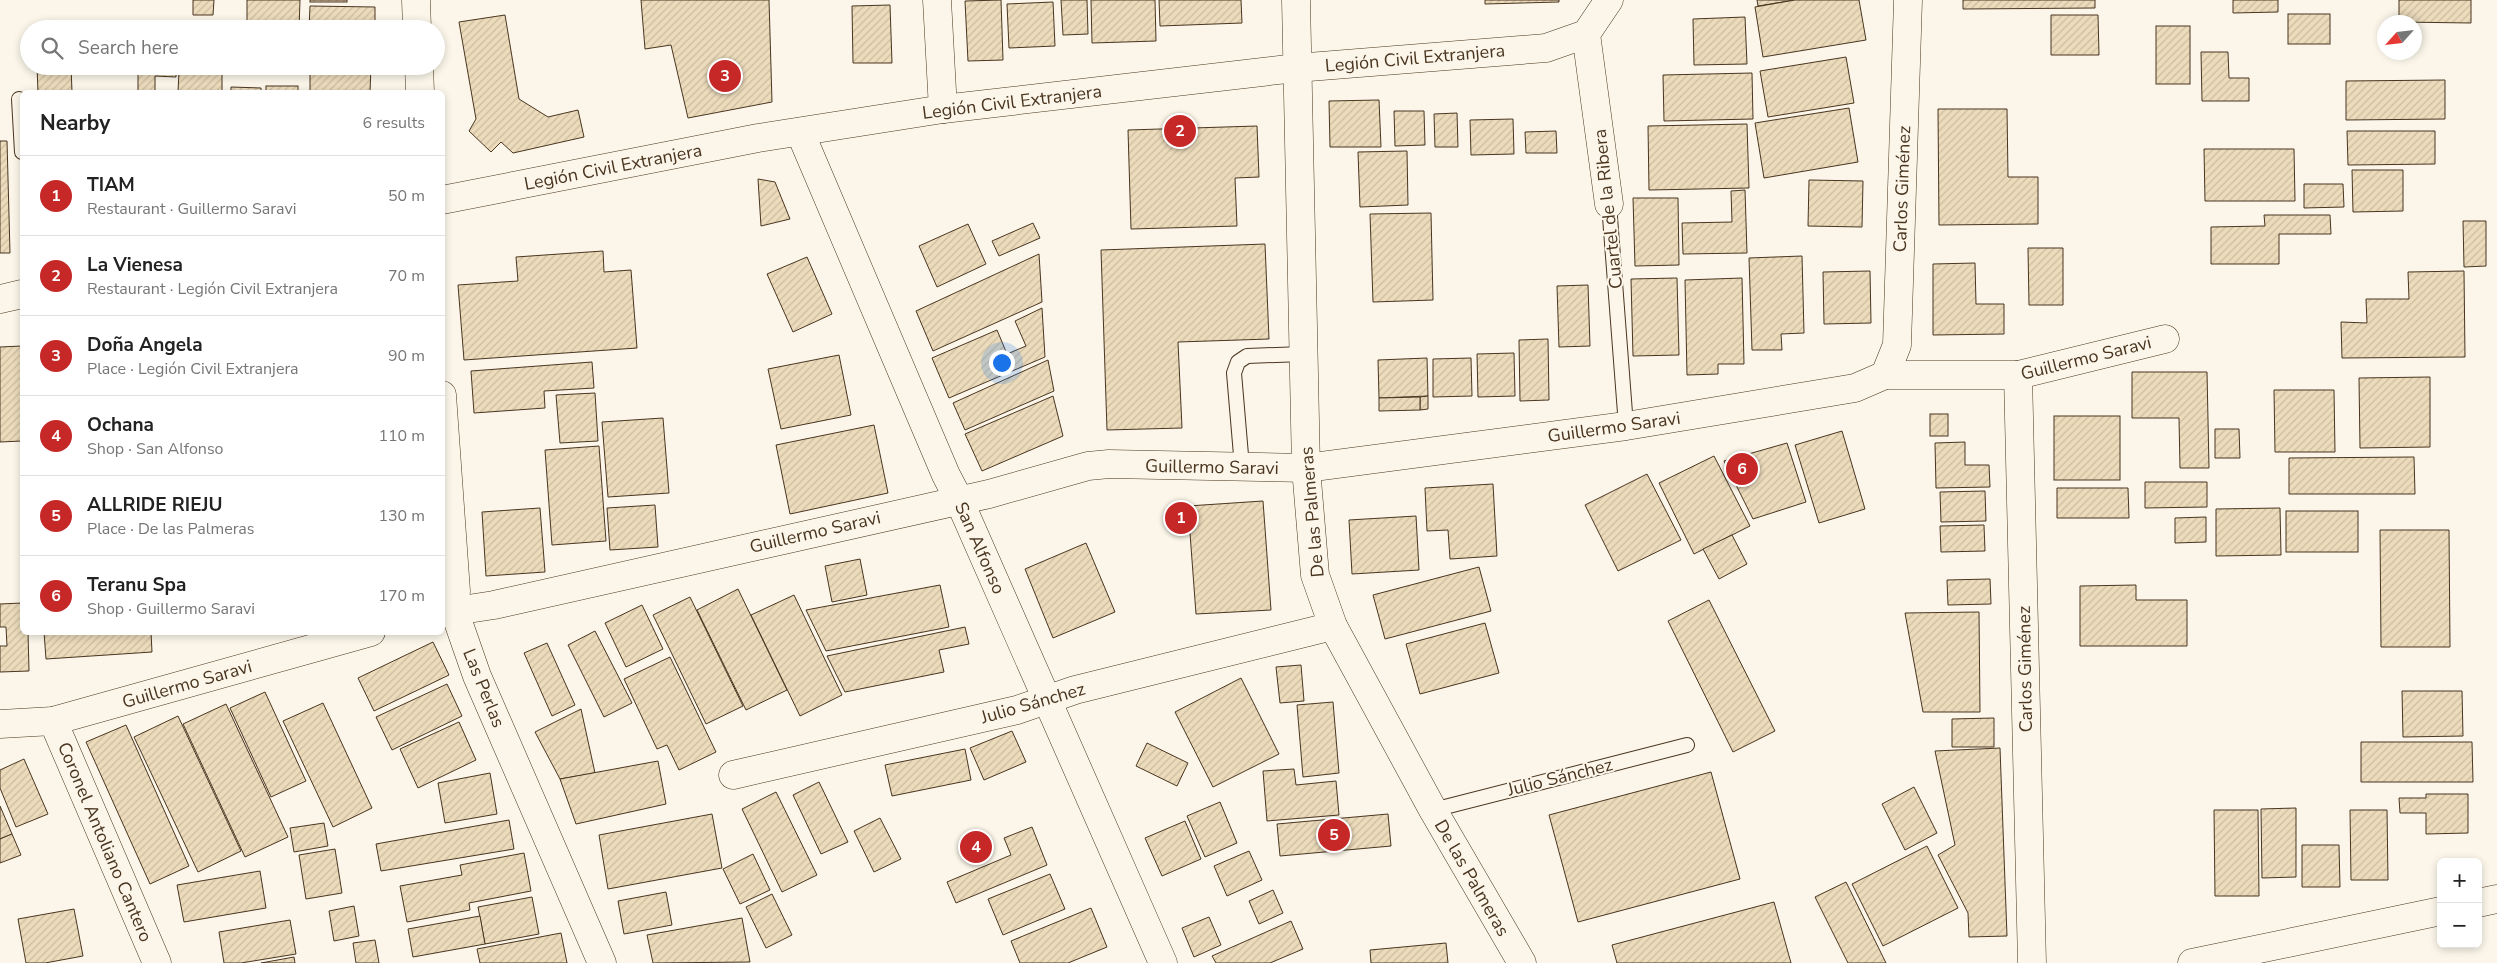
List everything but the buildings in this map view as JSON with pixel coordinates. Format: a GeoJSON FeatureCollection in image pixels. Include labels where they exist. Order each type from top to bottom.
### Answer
{"type":"FeatureCollection","features":[{"type":"Feature","properties":{"kind":"street"},"geometry":{"type":"LineString","coordinates":[[416,0],[417,20]]}},
{"type":"Feature","properties":{"kind":"street"},"geometry":{"type":"LineString","coordinates":[[937,0],[943,109]]}},
{"type":"Feature","properties":{"kind":"street","name":"De las Palmeras"},"geometry":{"type":"LineString","coordinates":[[1296,0],[1306,468],[1315,575],[1333,626],[1433,810],[1522,963]]}},
{"type":"Feature","properties":{"kind":"street"},"geometry":{"type":"LineString","coordinates":[[1586,34],[1609,0]]}},
{"type":"Feature","properties":{"kind":"street","name":"Carlos Giménez"},"geometry":{"type":"LineString","coordinates":[[1885,375],[1897,345],[1908,0]]}},
{"type":"Feature","properties":{"kind":"street","name":"Legión Civil Extranjera"},"geometry":{"type":"LineString","coordinates":[[445,199],[758,138],[943,109],[1296,68],[1546,48],[1586,34]]}},
{"type":"Feature","properties":{"kind":"street","name":"Cuartel de la Ribera"},"geometry":{"type":"LineString","coordinates":[[1586,34],[1609,204]]}},
{"type":"Feature","properties":{"kind":"street"},"geometry":{"type":"LineString","coordinates":[[419,75],[420,90]]}},
{"type":"Feature","properties":{"kind":"street","name":"San Alfonso"},"geometry":{"type":"LineString","coordinates":[[800,132],[946,475],[959,500],[1163,963]]}},
{"type":"Feature","properties":{"kind":"street"},"geometry":{"type":"LineString","coordinates":[[0,299],[20,294]]}},
{"type":"Feature","properties":{"kind":"street","name":"Guillermo Saravi"},"geometry":{"type":"LineString","coordinates":[[448,611],[494,605],[989,494],[1088,466],[1109,464],[1306,468],[1626,426],[1855,388],[1885,375],[2018,375],[2165,339]]}},
{"type":"Feature","properties":{"kind":"street","name":"Carlos Giménez"},"geometry":{"type":"LineString","coordinates":[[2018,375],[2032,963]]}},
{"type":"Feature","properties":{"kind":"street","name":"Las Perlas"},"geometry":{"type":"LineString","coordinates":[[445,437],[456,591],[448,611],[602,963]]}},
{"type":"Feature","properties":{"kind":"street","name":"Julio Sánchez"},"geometry":{"type":"LineString","coordinates":[[733,775],[1017,710],[1075,690],[1333,626]]}},
{"type":"Feature","properties":{"kind":"street","name":"Guillermo Saravi"},"geometry":{"type":"LineString","coordinates":[[0,724],[53,721],[361,635]]}},
{"type":"Feature","properties":{"kind":"street","name":"Coronel Antoliano Cantero"},"geometry":{"type":"LineString","coordinates":[[53,721],[157,963]]}},
{"type":"Feature","properties":{"kind":"street"},"geometry":{"type":"LineString","coordinates":[[2482,902],[2497,899]]}},
{"type":"Feature","properties":{"kind":"street"},"geometry":{"type":"LineString","coordinates":[[2192,963],[2437,912]]}},
{"type":"Feature","properties":{"kind":"lane"},"geometry":{"type":"LineString","coordinates":[[19,99],[20,117]]}},
{"type":"Feature","properties":{"kind":"lane","name":"Cuartel de la Ribera"},"geometry":{"type":"LineString","coordinates":[[1609,204],[1626,426]]}},
{"type":"Feature","properties":{"kind":"lane"},"geometry":{"type":"LineString","coordinates":[[1242,467],[1234,373],[1238,362],[1247,356],[1303,354]]}},
{"type":"Feature","properties":{"kind":"lane","name":"Julio Sánchez"},"geometry":{"type":"LineString","coordinates":[[1433,810],[1686,745]]}},
{"type":"Feature","properties":{"kind":"place","name":"Doña Angela"},"geometry":{"type":"Point","coordinates":[725,76]}},
{"type":"Feature","properties":{"kind":"place","name":"La Vienesa"},"geometry":{"type":"Point","coordinates":[1180,131]}},
{"type":"Feature","properties":{"kind":"place","name":"Teranu Spa"},"geometry":{"type":"Point","coordinates":[1742,469]}},
{"type":"Feature","properties":{"kind":"place","name":"TIAM"},"geometry":{"type":"Point","coordinates":[1181,518]}},
{"type":"Feature","properties":{"kind":"place","name":"ALLRIDE RIEJU"},"geometry":{"type":"Point","coordinates":[1334,835]}},
{"type":"Feature","properties":{"kind":"place","name":"Ochana"},"geometry":{"type":"Point","coordinates":[976,847]}}]}
